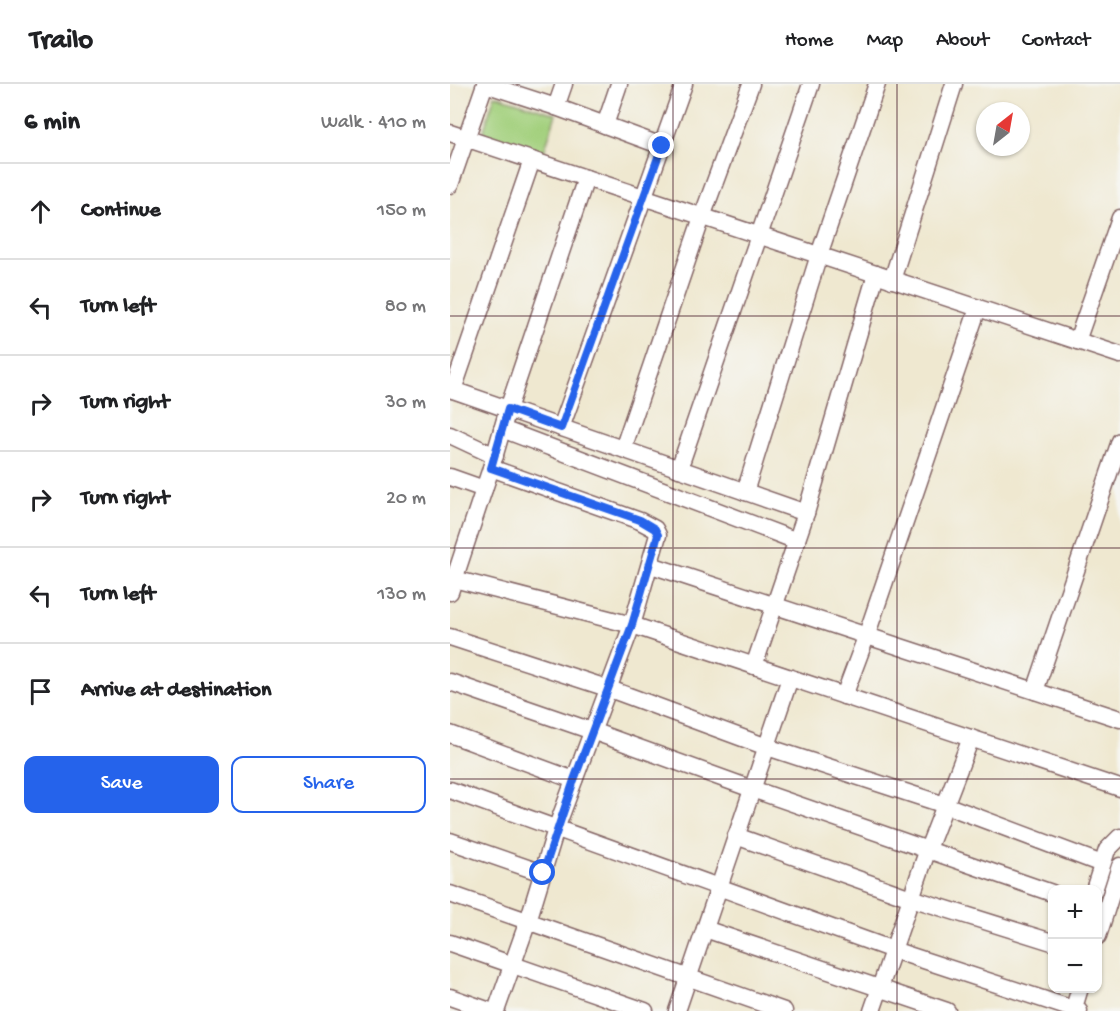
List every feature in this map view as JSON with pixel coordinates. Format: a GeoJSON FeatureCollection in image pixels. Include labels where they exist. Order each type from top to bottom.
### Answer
{"type":"FeatureCollection","features":[{"type":"Feature","properties":{"kind":"street"},"geometry":{"type":"LineString","coordinates":[[450,185],[458,136],[485,84],[662,146]]}},
{"type":"Feature","properties":{"kind":"street"},"geometry":{"type":"LineString","coordinates":[[556,107],[564,84]]}},
{"type":"Feature","properties":{"kind":"street"},"geometry":{"type":"LineString","coordinates":[[605,125],[619,84]]}},
{"type":"Feature","properties":{"kind":"street"},"geometry":{"type":"LineString","coordinates":[[561,428],[684,84]]}},
{"type":"Feature","properties":{"kind":"street"},"geometry":{"type":"LineString","coordinates":[[623,449],[702,217],[751,84]]}},
{"type":"Feature","properties":{"kind":"street"},"geometry":{"type":"LineString","coordinates":[[679,469],[811,84]]}},
{"type":"Feature","properties":{"kind":"street"},"geometry":{"type":"LineString","coordinates":[[745,492],[819,255],[877,84]]}},
{"type":"Feature","properties":{"kind":"street"},"geometry":{"type":"LineString","coordinates":[[892,280],[954,84]]}},
{"type":"Feature","properties":{"kind":"street"},"geometry":{"type":"LineString","coordinates":[[458,136],[1120,355]]}},
{"type":"Feature","properties":{"kind":"street"},"geometry":{"type":"LineString","coordinates":[[532,160],[452,390],[806,513]]}},
{"type":"Feature","properties":{"kind":"street"},"geometry":{"type":"LineString","coordinates":[[586,178],[451,583],[632,625],[1120,788]]}},
{"type":"Feature","properties":{"kind":"street"},"geometry":{"type":"LineString","coordinates":[[1077,341],[1120,218]]}},
{"type":"Feature","properties":{"kind":"street"},"geometry":{"type":"LineString","coordinates":[[754,666],[806,513],[876,274]]}},
{"type":"Feature","properties":{"kind":"street"},"geometry":{"type":"LineString","coordinates":[[844,696],[978,308]]}},
{"type":"Feature","properties":{"kind":"street"},"geometry":{"type":"LineString","coordinates":[[502,429],[797,541]]}},
{"type":"Feature","properties":{"kind":"street"},"geometry":{"type":"LineString","coordinates":[[450,435],[493,462],[648,524],[658,535],[632,625],[556,829],[528,921],[496,1011]]}},
{"type":"Feature","properties":{"kind":"street"},"geometry":{"type":"LineString","coordinates":[[1035,691],[1120,441]]}},
{"type":"Feature","properties":{"kind":"street"},"geometry":{"type":"LineString","coordinates":[[450,477],[483,489]]}},
{"type":"Feature","properties":{"kind":"street"},"geometry":{"type":"LineString","coordinates":[[651,565],[1120,719]]}},
{"type":"Feature","properties":{"kind":"street"},"geometry":{"type":"LineString","coordinates":[[450,637],[608,688],[767,747],[945,805],[1102,864]]}},
{"type":"Feature","properties":{"kind":"street"},"geometry":{"type":"LineString","coordinates":[[677,1011],[790,678]]}},
{"type":"Feature","properties":{"kind":"street"},"geometry":{"type":"LineString","coordinates":[[450,682],[1048,891]]}},
{"type":"Feature","properties":{"kind":"street"},"geometry":{"type":"LineString","coordinates":[[450,734],[574,780]]}},
{"type":"Feature","properties":{"kind":"street"},"geometry":{"type":"LineString","coordinates":[[872,1011],[928,849],[971,738]]}},
{"type":"Feature","properties":{"kind":"street"},"geometry":{"type":"LineString","coordinates":[[450,790],[893,950],[1067,1006],[1076,993]]}},
{"type":"Feature","properties":{"kind":"street"},"geometry":{"type":"LineString","coordinates":[[736,836],[911,898],[1048,940]]}},
{"type":"Feature","properties":{"kind":"street"},"geometry":{"type":"LineString","coordinates":[[450,841],[543,873]]}},
{"type":"Feature","properties":{"kind":"street"},"geometry":{"type":"LineString","coordinates":[[1096,885],[1107,850],[1119,842]]}},
{"type":"Feature","properties":{"kind":"street"},"geometry":{"type":"LineString","coordinates":[[1102,909],[1120,866]]}},
{"type":"Feature","properties":{"kind":"street"},"geometry":{"type":"LineString","coordinates":[[450,894],[784,1011]]}},
{"type":"Feature","properties":{"kind":"street"},"geometry":{"type":"LineString","coordinates":[[705,929],[947,1011]]}},
{"type":"Feature","properties":{"kind":"street"},"geometry":{"type":"LineString","coordinates":[[450,943],[645,1011]]}},
{"type":"Feature","properties":{"kind":"street"},"geometry":{"type":"LineString","coordinates":[[450,997],[490,1011]]}},
{"type":"Feature","properties":{"kind":"green space"},"geometry":{"type":"Polygon","coordinates":[[[495,95],[556,114],[543,155],[482,136],[495,95]]]}},
{"type":"Feature","properties":{"kind":"route"},"geometry":{"type":"LineString","coordinates":[[543,873],[556,829],[632,625],[658,535],[655,529],[640,520],[491,468],[508,409],[561,428],[662,146]]}}]}
